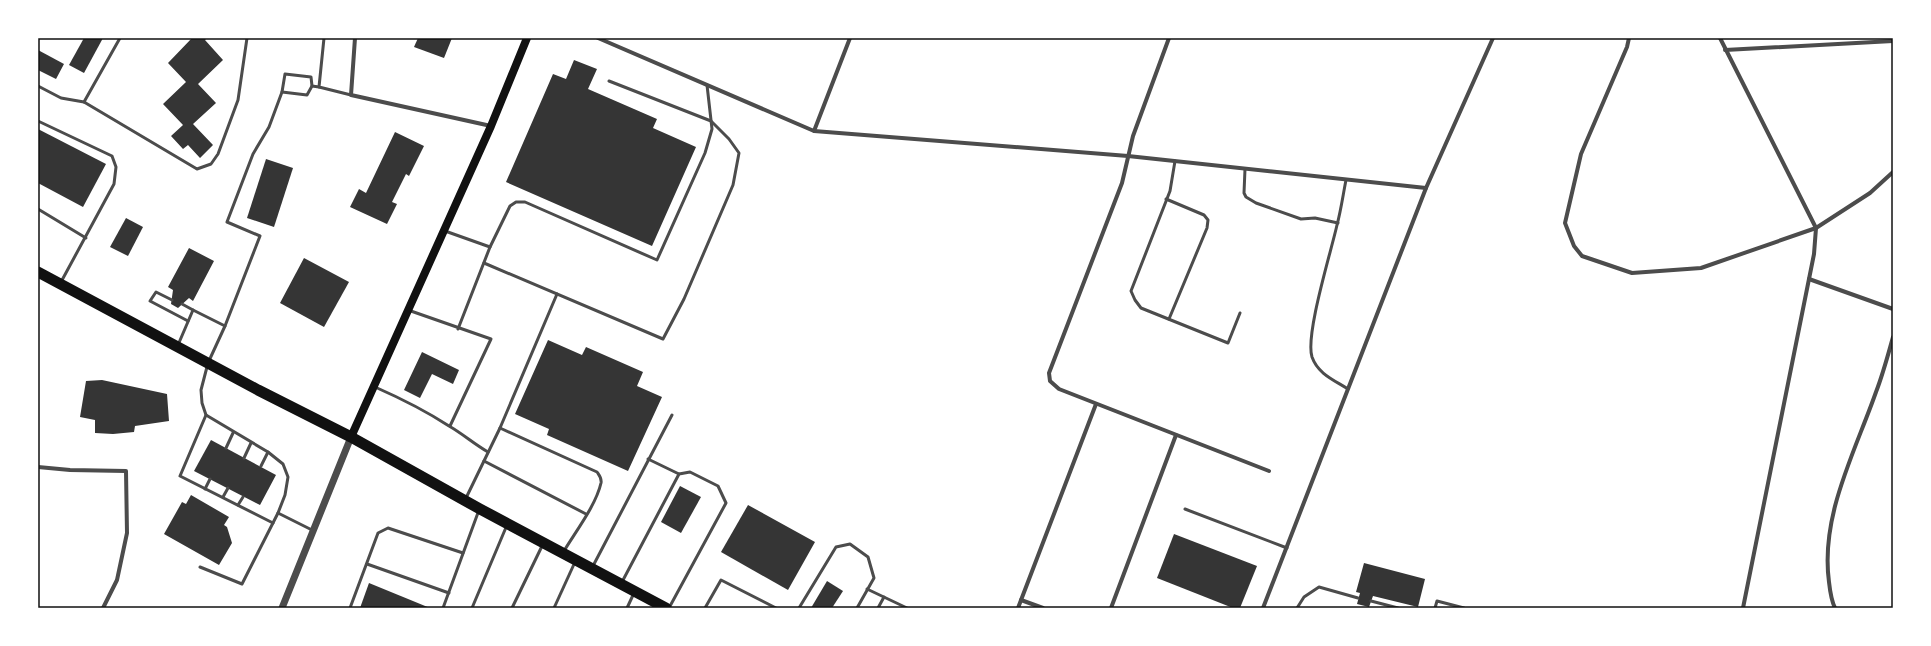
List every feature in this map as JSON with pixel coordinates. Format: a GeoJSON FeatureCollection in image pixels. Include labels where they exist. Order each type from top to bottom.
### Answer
{"type":"FeatureCollection","features":[{"type":"Feature","properties":{"kind":"highway"},"geometry":{"type":"LineString","coordinates":[[38,272],[208,363],[351,437],[465,501],[666,608]]}},
{"type":"Feature","properties":{"kind":"main road"},"geometry":{"type":"LineString","coordinates":[[351,437],[491,126],[527,38]]}},
{"type":"Feature","properties":{"kind":"street"},"geometry":{"type":"LineString","coordinates":[[355,38],[351,95],[491,126]]}},
{"type":"Feature","properties":{"kind":"street"},"geometry":{"type":"LineString","coordinates":[[598,38],[814,131],[1128,156],[1426,188]]}},
{"type":"Feature","properties":{"kind":"street"},"geometry":{"type":"LineString","coordinates":[[814,131],[850,38]]}},
{"type":"Feature","properties":{"kind":"street"},"geometry":{"type":"LineString","coordinates":[[1169,38],[1133,136],[1122,183],[1049,373],[1050,381],[1059,389],[1269,471]]}},
{"type":"Feature","properties":{"kind":"street"},"geometry":{"type":"LineString","coordinates":[[1263,608],[1426,188],[1493,38]]}},
{"type":"Feature","properties":{"kind":"street"},"geometry":{"type":"LineString","coordinates":[[1629,38],[1627,48],[1581,154],[1564,223],[1574,246],[1582,256],[1632,272],[1701,268],[1816,228],[1870,193],[1893,172]]}},
{"type":"Feature","properties":{"kind":"street"},"geometry":{"type":"LineString","coordinates":[[1720,38],[1816,228],[1814,254],[1743,608]]}},
{"type":"Feature","properties":{"kind":"street"},"geometry":{"type":"LineString","coordinates":[[1726,50],[1893,41]]}},
{"type":"Feature","properties":{"kind":"street"},"geometry":{"type":"LineString","coordinates":[[1809,279],[1893,309]]}},
{"type":"Feature","properties":{"kind":"street"},"geometry":{"type":"LineString","coordinates":[[1835,608],[1831,601],[1826,566],[1831,519],[1848,466],[1877,391],[1893,337]]}},
{"type":"Feature","properties":{"kind":"street"},"geometry":{"type":"LineString","coordinates":[[1018,608],[1096,404]]}},
{"type":"Feature","properties":{"kind":"street"},"geometry":{"type":"LineString","coordinates":[[1111,608],[1176,435]]}},
{"type":"Feature","properties":{"kind":"street"},"geometry":{"type":"LineString","coordinates":[[282,608],[312,530],[351,437]]}},
{"type":"Feature","properties":{"kind":"street"},"geometry":{"type":"LineString","coordinates":[[38,467],[70,470],[126,471],[127,533],[118,580],[103,608]]}},
{"type":"Feature","properties":{"kind":"street"},"geometry":{"type":"LineString","coordinates":[[1021,600],[1043,608]]}},
{"type":"Feature","properties":{"kind":"lane"},"geometry":{"type":"LineString","coordinates":[[84,102],[120,38]]}},
{"type":"Feature","properties":{"kind":"lane"},"geometry":{"type":"LineString","coordinates":[[38,86],[62,98],[84,102],[197,169],[211,164],[218,154],[238,100],[247,38]]}},
{"type":"Feature","properties":{"kind":"lane"},"geometry":{"type":"LineString","coordinates":[[319,88],[324,38]]}},
{"type":"Feature","properties":{"kind":"lane"},"geometry":{"type":"LineString","coordinates":[[273,523],[180,476],[206,415],[201,390],[208,363],[225,326],[260,236],[227,222],[253,154],[269,128],[282,92],[285,74],[311,77],[312,86],[307,95],[282,92]]}},
{"type":"Feature","properties":{"kind":"lane"},"geometry":{"type":"LineString","coordinates":[[484,263],[663,339],[684,299],[733,185],[739,153],[729,139],[711,121],[609,81]]}},
{"type":"Feature","properties":{"kind":"lane"},"geometry":{"type":"LineString","coordinates":[[458,329],[490,247],[510,206],[516,202],[526,202],[657,260],[705,153],[712,129],[707,85]]}},
{"type":"Feature","properties":{"kind":"lane"},"geometry":{"type":"LineString","coordinates":[[312,86],[351,95]]}},
{"type":"Feature","properties":{"kind":"lane"},"geometry":{"type":"LineString","coordinates":[[38,121],[112,156],[116,167],[114,184],[60,284]]}},
{"type":"Feature","properties":{"kind":"lane"},"geometry":{"type":"LineString","coordinates":[[1175,161],[1170,190],[1131,291],[1141,308],[1228,343],[1240,313]]}},
{"type":"Feature","properties":{"kind":"lane"},"geometry":{"type":"LineString","coordinates":[[1245,168],[1244,193],[1246,197],[1256,203],[1301,219],[1315,218],[1338,223]]}},
{"type":"Feature","properties":{"kind":"lane"},"geometry":{"type":"LineString","coordinates":[[1346,180],[1338,223],[1316,312],[1310,347],[1317,367],[1325,375],[1348,389]]}},
{"type":"Feature","properties":{"kind":"lane"},"geometry":{"type":"LineString","coordinates":[[1166,200],[1204,215],[1208,220],[1207,228],[1169,319]]}},
{"type":"Feature","properties":{"kind":"lane"},"geometry":{"type":"LineString","coordinates":[[38,209],[86,238]]}},
{"type":"Feature","properties":{"kind":"lane"},"geometry":{"type":"LineString","coordinates":[[443,230],[490,247]]}},
{"type":"Feature","properties":{"kind":"lane"},"geometry":{"type":"LineString","coordinates":[[172,300],[156,292],[150,301],[188,321]]}},
{"type":"Feature","properties":{"kind":"lane"},"geometry":{"type":"LineString","coordinates":[[465,501],[500,428],[557,294]]}},
{"type":"Feature","properties":{"kind":"lane"},"geometry":{"type":"LineString","coordinates":[[182,304],[225,326]]}},
{"type":"Feature","properties":{"kind":"lane"},"geometry":{"type":"LineString","coordinates":[[177,346],[193,310]]}},
{"type":"Feature","properties":{"kind":"lane"},"geometry":{"type":"LineString","coordinates":[[408,310],[429,316],[458,329],[491,339],[450,426]]}},
{"type":"Feature","properties":{"kind":"lane"},"geometry":{"type":"LineString","coordinates":[[374,386],[394,395],[450,426],[468,440],[488,452]]}},
{"type":"Feature","properties":{"kind":"lane"},"geometry":{"type":"LineString","coordinates":[[200,567],[242,584],[278,513],[285,495],[288,477],[283,464],[268,452],[206,415]]}},
{"type":"Feature","properties":{"kind":"lane"},"geometry":{"type":"LineString","coordinates":[[592,568],[648,459],[672,416]]}},
{"type":"Feature","properties":{"kind":"lane"},"geometry":{"type":"LineString","coordinates":[[500,428],[597,472],[601,477],[601,482],[594,501],[563,553]]}},
{"type":"Feature","properties":{"kind":"lane"},"geometry":{"type":"LineString","coordinates":[[226,448],[233,432]]}},
{"type":"Feature","properties":{"kind":"lane"},"geometry":{"type":"LineString","coordinates":[[244,458],[251,443]]}},
{"type":"Feature","properties":{"kind":"lane"},"geometry":{"type":"LineString","coordinates":[[261,466],[268,452]]}},
{"type":"Feature","properties":{"kind":"lane"},"geometry":{"type":"LineString","coordinates":[[648,459],[679,474],[690,472],[718,486],[726,502],[669,608]]}},
{"type":"Feature","properties":{"kind":"lane"},"geometry":{"type":"LineString","coordinates":[[484,461],[586,514]]}},
{"type":"Feature","properties":{"kind":"lane"},"geometry":{"type":"LineString","coordinates":[[621,584],[679,474]]}},
{"type":"Feature","properties":{"kind":"lane"},"geometry":{"type":"LineString","coordinates":[[205,489],[210,480]]}},
{"type":"Feature","properties":{"kind":"lane"},"geometry":{"type":"LineString","coordinates":[[223,498],[228,488]]}},
{"type":"Feature","properties":{"kind":"lane"},"geometry":{"type":"LineString","coordinates":[[238,506],[243,497]]}},
{"type":"Feature","properties":{"kind":"lane"},"geometry":{"type":"LineString","coordinates":[[443,608],[480,509]]}},
{"type":"Feature","properties":{"kind":"lane"},"geometry":{"type":"LineString","coordinates":[[1185,509],[1287,548]]}},
{"type":"Feature","properties":{"kind":"lane"},"geometry":{"type":"LineString","coordinates":[[278,513],[312,530]]}},
{"type":"Feature","properties":{"kind":"lane"},"geometry":{"type":"LineString","coordinates":[[472,608],[508,523]]}},
{"type":"Feature","properties":{"kind":"lane"},"geometry":{"type":"LineString","coordinates":[[350,608],[378,533],[388,528],[463,554]]}},
{"type":"Feature","properties":{"kind":"lane"},"geometry":{"type":"LineString","coordinates":[[512,608],[544,543]]}},
{"type":"Feature","properties":{"kind":"lane"},"geometry":{"type":"LineString","coordinates":[[799,608],[836,547],[850,544],[868,557],[874,578],[857,608]]}},
{"type":"Feature","properties":{"kind":"lane"},"geometry":{"type":"LineString","coordinates":[[554,608],[576,560]]}},
{"type":"Feature","properties":{"kind":"lane"},"geometry":{"type":"LineString","coordinates":[[367,564],[449,593]]}},
{"type":"Feature","properties":{"kind":"lane"},"geometry":{"type":"LineString","coordinates":[[706,608],[721,580],[776,608]]}},
{"type":"Feature","properties":{"kind":"lane"},"geometry":{"type":"LineString","coordinates":[[1297,608],[1304,596],[1319,588],[1358,598]]}},
{"type":"Feature","properties":{"kind":"lane"},"geometry":{"type":"LineString","coordinates":[[867,590],[907,608]]}},
{"type":"Feature","properties":{"kind":"lane"},"geometry":{"type":"LineString","coordinates":[[627,608],[635,592]]}},
{"type":"Feature","properties":{"kind":"lane"},"geometry":{"type":"LineString","coordinates":[[878,608],[884,597]]}},
{"type":"Feature","properties":{"kind":"lane"},"geometry":{"type":"LineString","coordinates":[[1371,601],[1398,608]]}},
{"type":"Feature","properties":{"kind":"lane"},"geometry":{"type":"LineString","coordinates":[[1435,608],[1437,601],[1464,608]]}},
{"type":"Feature","properties":{"kind":"building"},"geometry":{"type":"Polygon","coordinates":[[[84,38],[103,38],[84,73],[69,65],[84,38]]]}},
{"type":"Feature","properties":{"kind":"building"},"geometry":{"type":"Polygon","coordinates":[[[192,38],[207,38],[205,40],[223,60],[198,84],[216,103],[193,124],[213,145],[200,158],[188,145],[183,149],[171,136],[183,125],[163,104],[186,82],[168,63],[192,38]]]}},
{"type":"Feature","properties":{"kind":"building"},"geometry":{"type":"Polygon","coordinates":[[[418,38],[452,38],[444,58],[414,47],[418,38]]]}},
{"type":"Feature","properties":{"kind":"building"},"geometry":{"type":"Polygon","coordinates":[[[38,50],[64,64],[56,79],[38,70],[38,50]]]}},
{"type":"Feature","properties":{"kind":"building"},"geometry":{"type":"Polygon","coordinates":[[[574,60],[597,69],[588,89],[657,119],[653,128],[696,147],[652,246],[506,182],[553,74],[566,79],[574,60]]]}},
{"type":"Feature","properties":{"kind":"building"},"geometry":{"type":"Polygon","coordinates":[[[38,129],[106,164],[83,207],[38,183],[38,129]]]}},
{"type":"Feature","properties":{"kind":"building"},"geometry":{"type":"Polygon","coordinates":[[[395,132],[424,146],[409,176],[406,174],[392,202],[397,204],[387,224],[350,207],[359,189],[366,193],[395,132]]]}},
{"type":"Feature","properties":{"kind":"building"},"geometry":{"type":"Polygon","coordinates":[[[266,159],[293,168],[274,227],[247,218],[266,159]]]}},
{"type":"Feature","properties":{"kind":"building"},"geometry":{"type":"Polygon","coordinates":[[[126,218],[143,227],[128,256],[110,247],[126,218]]]}},
{"type":"Feature","properties":{"kind":"building"},"geometry":{"type":"Polygon","coordinates":[[[189,248],[214,261],[193,301],[189,298],[178,308],[171,304],[173,290],[168,287],[189,248]]]}},
{"type":"Feature","properties":{"kind":"building"},"geometry":{"type":"Polygon","coordinates":[[[304,258],[349,282],[324,327],[280,303],[304,258]]]}},
{"type":"Feature","properties":{"kind":"building"},"geometry":{"type":"Polygon","coordinates":[[[548,340],[582,355],[586,347],[643,372],[637,386],[662,397],[628,471],[547,435],[549,429],[515,414],[548,340]]]}},
{"type":"Feature","properties":{"kind":"building"},"geometry":{"type":"Polygon","coordinates":[[[422,352],[459,370],[453,384],[432,374],[420,398],[404,390],[422,352]]]}},
{"type":"Feature","properties":{"kind":"building"},"geometry":{"type":"Polygon","coordinates":[[[102,380],[167,394],[169,421],[135,426],[134,432],[113,434],[95,433],[95,420],[80,417],[86,381],[102,380]]]}},
{"type":"Feature","properties":{"kind":"building"},"geometry":{"type":"Polygon","coordinates":[[[211,440],[276,475],[260,505],[194,471],[211,440]]]}},
{"type":"Feature","properties":{"kind":"building"},"geometry":{"type":"Polygon","coordinates":[[[680,486],[701,497],[681,533],[661,522],[680,486]]]}},
{"type":"Feature","properties":{"kind":"building"},"geometry":{"type":"Polygon","coordinates":[[[191,495],[229,517],[224,525],[227,527],[232,543],[219,565],[164,534],[182,502],[186,504],[191,495]]]}},
{"type":"Feature","properties":{"kind":"building"},"geometry":{"type":"Polygon","coordinates":[[[748,505],[815,542],[788,590],[721,552],[748,505]]]}},
{"type":"Feature","properties":{"kind":"building"},"geometry":{"type":"Polygon","coordinates":[[[1174,534],[1257,566],[1240,608],[1233,608],[1157,578],[1174,534]]]}},
{"type":"Feature","properties":{"kind":"building"},"geometry":{"type":"Polygon","coordinates":[[[1364,563],[1425,579],[1418,607],[1373,596],[1369,607],[1357,604],[1360,593],[1356,592],[1364,563]]]}},
{"type":"Feature","properties":{"kind":"building"},"geometry":{"type":"Polygon","coordinates":[[[827,581],[843,591],[832,608],[811,608],[827,581]]]}},
{"type":"Feature","properties":{"kind":"building"},"geometry":{"type":"Polygon","coordinates":[[[369,583],[430,608],[360,608],[369,583]]]}}]}
